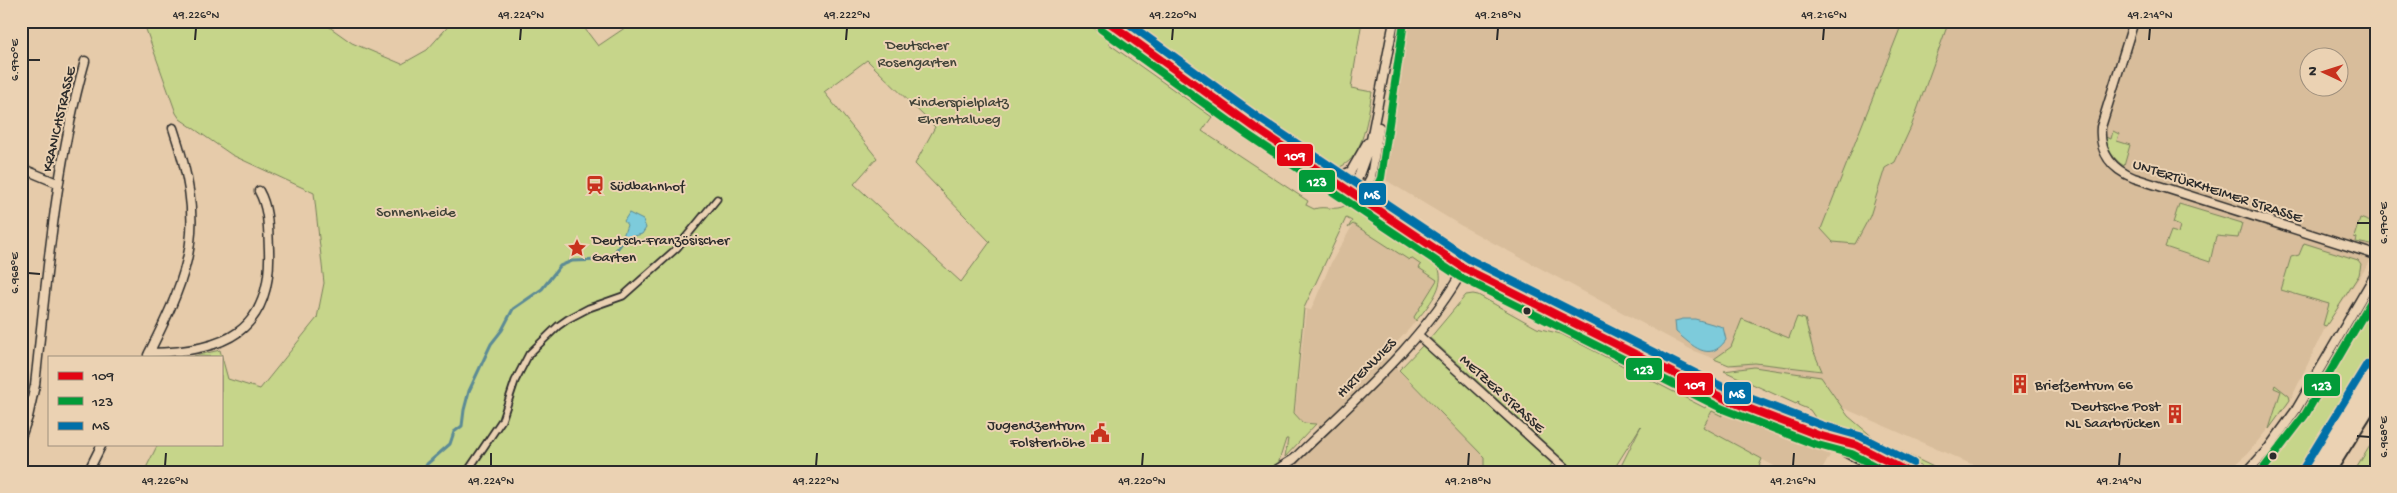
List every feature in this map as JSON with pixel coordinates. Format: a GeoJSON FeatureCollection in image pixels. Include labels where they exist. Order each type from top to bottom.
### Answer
{"type":"FeatureCollection","features":[{"type":"Feature","properties":{"kind":"highway"},"geometry":{"type":"LineString","coordinates":[[2321,471],[2337,432],[2376,369]]}},
{"type":"Feature","properties":{"kind":"highway"},"geometry":{"type":"LineString","coordinates":[[2321,471],[2376,394]]}},
{"type":"Feature","properties":{"kind":"main road"},"geometry":{"type":"LineString","coordinates":[[1107,21],[1333,180],[1464,268],[1727,400],[1818,435],[1856,445],[1908,472]]}},
{"type":"Feature","properties":{"kind":"main road"},"geometry":{"type":"LineString","coordinates":[[1818,435],[1874,468],[1886,472]]}},
{"type":"Feature","properties":{"kind":"street"},"geometry":{"type":"LineString","coordinates":[[1357,196],[1356,183],[1367,157],[1373,132],[1394,21]]}},
{"type":"Feature","properties":{"kind":"street","name":"UNTERTÜRKHEIMER STRASSE"},"geometry":{"type":"LineString","coordinates":[[2134,21],[2101,127],[2101,145],[2112,164],[2134,178],[2376,255]]}},
{"type":"Feature","properties":{"kind":"street"},"geometry":{"type":"LineString","coordinates":[[1357,196],[1371,177],[1387,58]]}},
{"type":"Feature","properties":{"kind":"street","name":"KRANICHSTRASSE"},"geometry":{"type":"LineString","coordinates":[[21,438],[35,385],[57,183],[76,92],[85,62]]}},
{"type":"Feature","properties":{"kind":"street"},"geometry":{"type":"LineString","coordinates":[[148,355],[178,291],[190,251],[192,211],[189,186],[173,128]]}},
{"type":"Feature","properties":{"kind":"street"},"geometry":{"type":"LineString","coordinates":[[1333,180],[1351,171],[1373,132]]}},
{"type":"Feature","properties":{"kind":"street","name":"KRANICHSTRASSE"},"geometry":{"type":"LineString","coordinates":[[21,168],[57,183]]}},
{"type":"Feature","properties":{"kind":"street"},"geometry":{"type":"LineString","coordinates":[[148,355],[212,346],[239,332],[249,322],[265,295],[270,268],[266,203],[259,191]]}},
{"type":"Feature","properties":{"kind":"street"},"geometry":{"type":"LineString","coordinates":[[467,472],[502,420],[515,381],[529,354],[568,319],[588,308],[624,296],[677,248],[717,199]]}},
{"type":"Feature","properties":{"kind":"street","name":"HIRTENWIES"},"geometry":{"type":"LineString","coordinates":[[1273,472],[1294,459],[1418,335],[1451,293],[1464,268]]}},
{"type":"Feature","properties":{"kind":"street"},"geometry":{"type":"LineString","coordinates":[[2247,472],[2267,450],[2296,410],[2376,273]]}},
{"type":"Feature","properties":{"kind":"street","name":"METZER STRASSE"},"geometry":{"type":"LineString","coordinates":[[1418,335],[1569,472]]}},
{"type":"Feature","properties":{"kind":"street"},"geometry":{"type":"LineString","coordinates":[[88,472],[101,446]]}},
{"type":"Feature","properties":{"kind":"shaded area"},"geometry":{"type":"Polygon","coordinates":[[[1409,21],[2376,21],[2376,253],[2325,328],[2289,403],[2248,453],[2226,472],[2013,472],[1971,464],[1848,410],[1694,351],[1460,225],[1379,176],[1391,90],[1397,80],[1405,31],[1409,21]]]}},
{"type":"Feature","properties":{"kind":"shaded area"},"geometry":{"type":"Polygon","coordinates":[[[1359,214],[1440,270],[1438,288],[1431,300],[1410,328],[1384,356],[1485,457],[1484,472],[1273,472],[1322,431],[1316,424],[1303,423],[1295,413],[1306,309],[1311,310],[1331,263],[1359,214]]]}},
{"type":"Feature","properties":{"kind":"shaded area"},"geometry":{"type":"Polygon","coordinates":[[[1708,403],[1830,455],[1821,472],[1785,472],[1697,424],[1708,403]]]}},
{"type":"Feature","properties":{"kind":"green space","name":"Deutsch-Französischer Garten"},"geometry":{"type":"Polygon","coordinates":[[[143,21],[321,21],[352,43],[402,64],[427,50],[453,21],[579,21],[598,46],[635,21],[1084,21],[1109,39],[1109,44],[1212,117],[1202,131],[1308,201],[1306,205],[1314,209],[1338,208],[1346,205],[1438,267],[1440,281],[1434,296],[1416,321],[1414,317],[1437,280],[1419,268],[1421,265],[1411,258],[1409,260],[1353,224],[1348,228],[1352,221],[1346,218],[1304,308],[1294,413],[1303,423],[1316,424],[1285,457],[1288,439],[1286,439],[1279,461],[1280,469],[1273,472],[144,472],[157,446],[222,446],[222,357],[228,379],[260,389],[317,318],[324,283],[314,193],[232,155],[180,119],[176,113],[143,21]],[[867,60],[824,92],[877,158],[854,184],[961,282],[990,242],[915,164],[935,127],[867,60]]]}},
{"type":"Feature","properties":{"kind":"green space"},"geometry":{"type":"Polygon","coordinates":[[[1119,21],[1362,21],[1351,88],[1372,92],[1360,145],[1348,162],[1340,167],[1327,163],[1119,21]]]}},
{"type":"Feature","properties":{"kind":"green space"},"geometry":{"type":"Polygon","coordinates":[[[1903,21],[1949,21],[1911,127],[1895,162],[1885,168],[1870,216],[1855,244],[1833,242],[1821,229],[1903,21]]]}},
{"type":"Feature","properties":{"kind":"green space"},"geometry":{"type":"Polygon","coordinates":[[[2113,131],[2119,134],[2117,141],[2130,145],[2124,166],[2114,157],[2106,142],[2105,137],[2111,139],[2113,131]]]}},
{"type":"Feature","properties":{"kind":"green space"},"geometry":{"type":"Polygon","coordinates":[[[2179,204],[2242,223],[2238,238],[2216,236],[2210,262],[2165,247],[2171,231],[2178,233],[2180,226],[2173,223],[2179,204]]]}},
{"type":"Feature","properties":{"kind":"green space"},"geometry":{"type":"Polygon","coordinates":[[[2360,218],[2376,224],[2376,246],[2356,242],[2357,238],[2354,237],[2360,218]]]}},
{"type":"Feature","properties":{"kind":"green space"},"geometry":{"type":"Polygon","coordinates":[[[2304,243],[2358,260],[2361,264],[2359,275],[2326,326],[2323,325],[2329,304],[2281,290],[2291,257],[2299,255],[2304,243]]]}},
{"type":"Feature","properties":{"kind":"green space"},"geometry":{"type":"Polygon","coordinates":[[[2376,288],[2376,352],[2304,472],[2256,472],[2284,440],[2288,442],[2303,419],[2300,416],[2376,288]]]}},
{"type":"Feature","properties":{"kind":"green space"},"geometry":{"type":"Polygon","coordinates":[[[1473,294],[1537,328],[1561,334],[1705,408],[1708,403],[1721,409],[1722,416],[1712,411],[1703,427],[1762,459],[1759,466],[1771,472],[1618,472],[1641,426],[1612,472],[1577,472],[1430,338],[1466,295],[1473,294]]]}},
{"type":"Feature","properties":{"kind":"green space"},"geometry":{"type":"Polygon","coordinates":[[[1523,309],[1591,337],[1716,402],[1590,339],[1523,309]]]}},
{"type":"Feature","properties":{"kind":"green space"},"geometry":{"type":"Polygon","coordinates":[[[1797,317],[1805,319],[1813,350],[1822,371],[1755,363],[1729,365],[1714,359],[1731,347],[1742,319],[1789,338],[1797,317]]]}},
{"type":"Feature","properties":{"kind":"green space"},"geometry":{"type":"Polygon","coordinates":[[[1423,345],[1552,464],[1546,472],[1484,472],[1484,457],[1399,370],[1423,345]]]}},
{"type":"Feature","properties":{"kind":"green space","name":"Deutsch-Französischer Garten"},"geometry":{"type":"Polygon","coordinates":[[[220,350],[222,356],[194,356],[220,350]]]}},
{"type":"Feature","properties":{"kind":"green space"},"geometry":{"type":"Polygon","coordinates":[[[1754,367],[1821,377],[1848,416],[1875,439],[1944,472],[1932,472],[1900,456],[1898,459],[1819,423],[1810,410],[1798,405],[1799,401],[1796,404],[1724,371],[1754,367]]]}},
{"type":"Feature","properties":{"kind":"green space"},"geometry":{"type":"Polygon","coordinates":[[[2275,385],[2289,396],[2290,400],[2269,429],[2281,391],[2274,388],[2275,385]]]}},
{"type":"Feature","properties":{"kind":"green space"},"geometry":{"type":"Polygon","coordinates":[[[2376,436],[2376,459],[2367,472],[2354,472],[2376,436]]]}},
{"type":"Feature","properties":{"kind":"water"},"geometry":{"type":"Polygon","coordinates":[[[629,213],[643,220],[646,228],[642,234],[631,237],[624,244],[621,242],[627,225],[624,221],[629,213]]]}},
{"type":"Feature","properties":{"kind":"water"},"geometry":{"type":"Polygon","coordinates":[[[1695,319],[1723,327],[1726,340],[1713,351],[1694,347],[1676,332],[1675,321],[1695,319]]]}},
{"type":"Feature","properties":{"kind":"waterway"},"geometry":{"type":"LineString","coordinates":[[422,472],[427,464],[450,444],[454,432],[462,426],[469,391],[491,344],[502,330],[513,309],[542,289],[560,266],[572,261],[603,260],[614,253],[624,240]]}},
{"type":"Feature","properties":{"kind":"transit line","name":"109"},"geometry":{"type":"LineString","coordinates":[[1107,21],[1254,127],[1464,268],[1727,400],[1818,435],[1856,445],[1908,472]]}},
{"type":"Feature","properties":{"kind":"transit line","name":"MS"},"geometry":{"type":"LineString","coordinates":[[1125,21],[1260,119],[1469,259],[1731,391],[1821,425],[1860,436],[1913,463]]}},
{"type":"Feature","properties":{"kind":"transit line","name":"123"},"geometry":{"type":"LineString","coordinates":[[1369,203],[1381,178],[1404,22]]}},
{"type":"Feature","properties":{"kind":"transit line","name":"123"},"geometry":{"type":"LineString","coordinates":[[1101,29],[1248,135],[1460,277],[1723,409],[1814,444],[1852,454],[1886,472]]}},
{"type":"Feature","properties":{"kind":"transit line","name":"123"},"geometry":{"type":"LineString","coordinates":[[2261,472],[2305,415],[2376,293]]}},
{"type":"Feature","properties":{"kind":"transit line","name":"MS"},"geometry":{"type":"LineString","coordinates":[[2304,467],[2367,364]]}},
{"type":"Feature","properties":{"kind":"place","name":"Südbahnhof"},"geometry":{"type":"Point","coordinates":[595,185]}},
{"type":"Feature","properties":{"kind":"place","name":"Deutsch-Französischer Garten"},"geometry":{"type":"Point","coordinates":[577,248]}},
{"type":"Feature","properties":{"kind":"place","name":"Briefzentrum 66"},"geometry":{"type":"Point","coordinates":[2020,384]}},
{"type":"Feature","properties":{"kind":"place","name":"Deutsche Post NL Saarbrücken"},"geometry":{"type":"Point","coordinates":[2175,414]}},
{"type":"Feature","properties":{"kind":"place","name":"Jugendzentrum Folsterhöhe"},"geometry":{"type":"Point","coordinates":[1100,433]}},
{"type":"Feature","properties":{"kind":"park label","name":"Deutscher Rosengarten"},"geometry":{"type":"Point","coordinates":[917,52]}},
{"type":"Feature","properties":{"kind":"park label","name":"Kinderspielplatz Ehrentalweg"},"geometry":{"type":"Point","coordinates":[959,110]}},
{"type":"Feature","properties":{"kind":"park label","name":"Sonnenheide"},"geometry":{"type":"Point","coordinates":[416,211]}}]}
